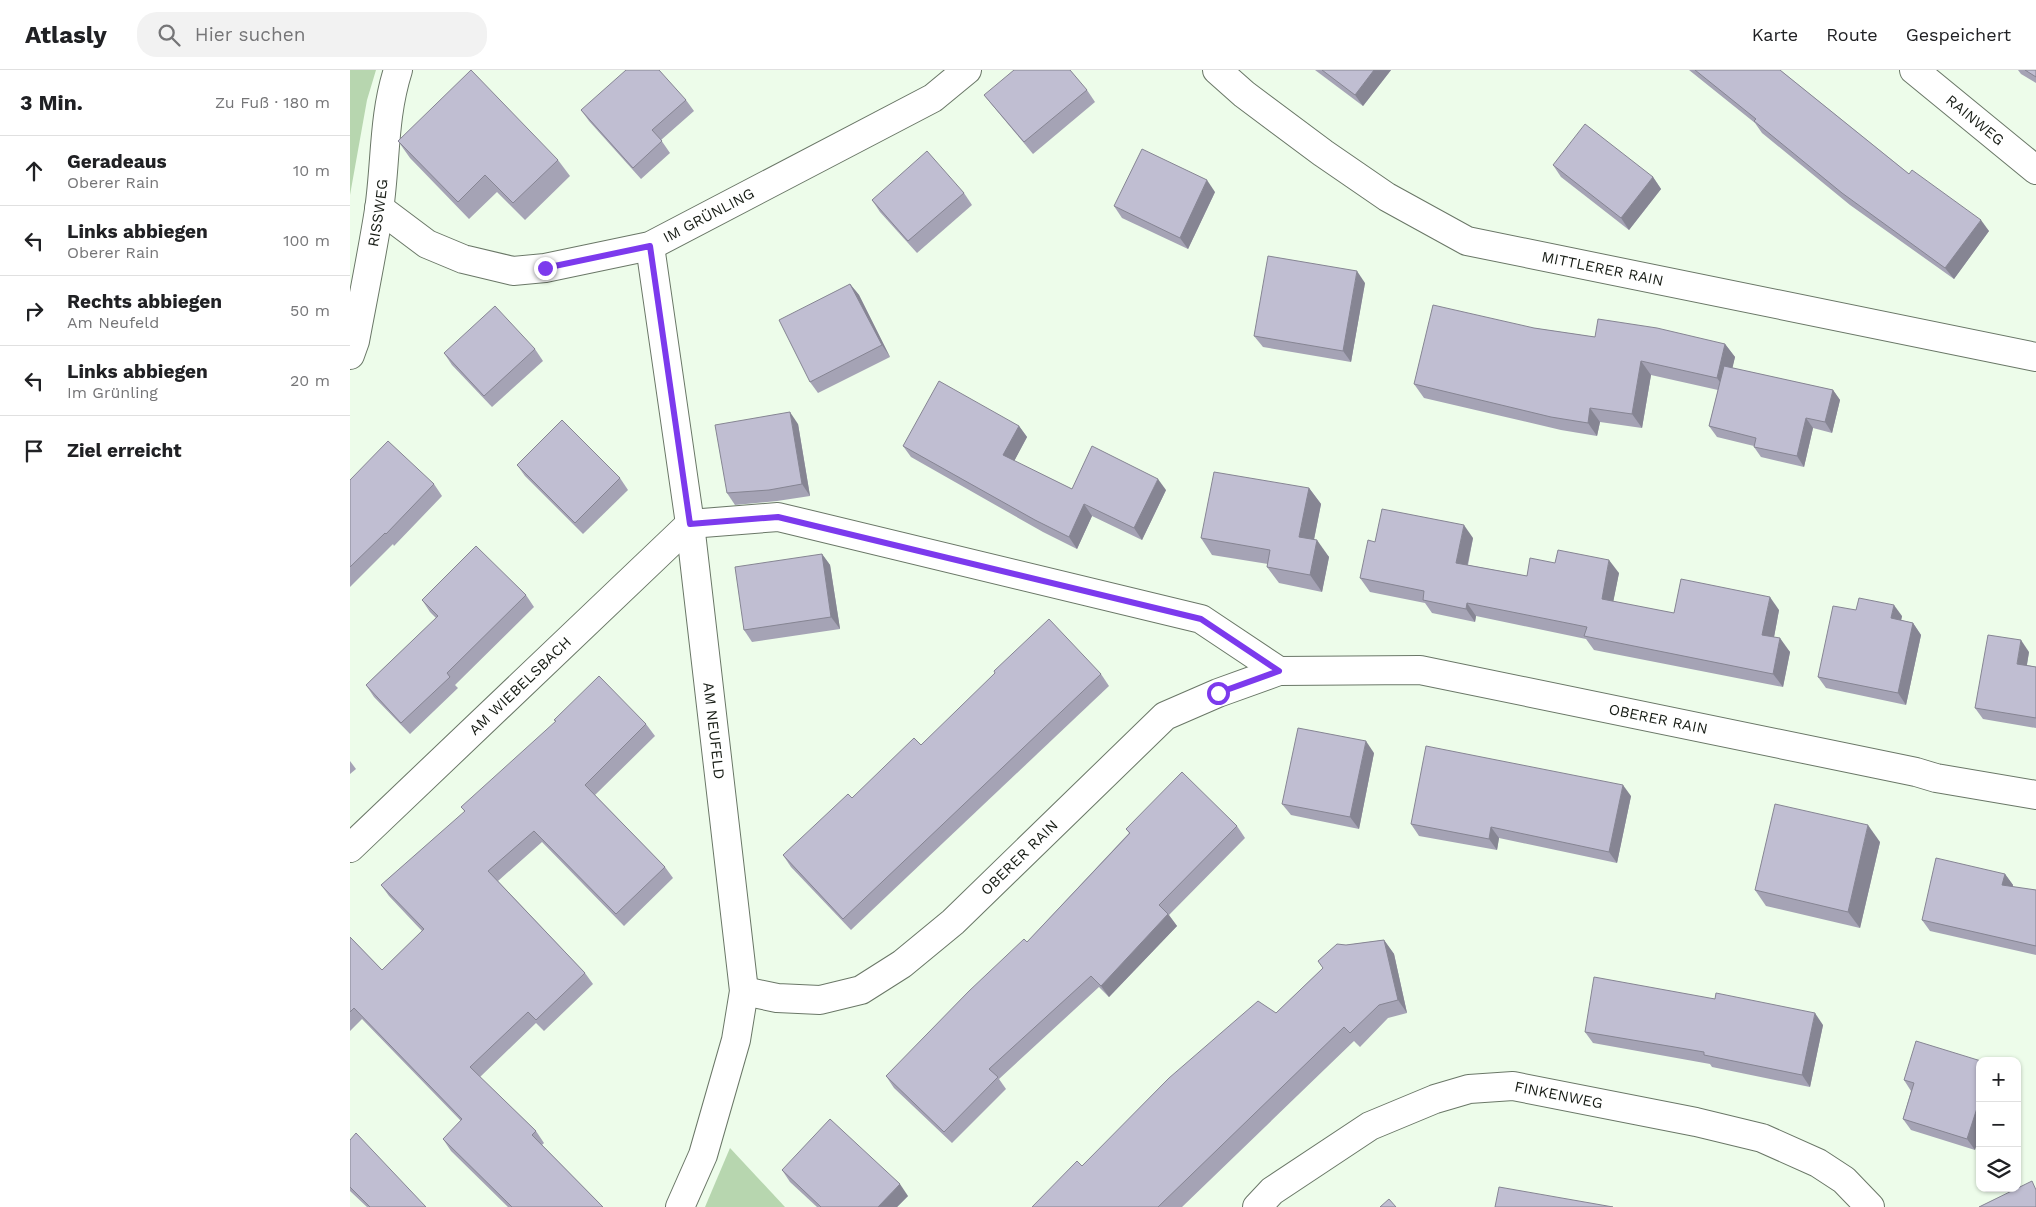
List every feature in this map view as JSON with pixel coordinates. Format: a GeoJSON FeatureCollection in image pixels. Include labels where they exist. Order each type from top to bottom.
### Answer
{"type":"FeatureCollection","features":[{"type":"Feature","properties":{"kind":"street","name":"RISSWEG"},"geometry":{"type":"LineString","coordinates":[[350,355],[355,342],[379,208],[384,141],[393,84],[398,70]]}},
{"type":"Feature","properties":{"kind":"street","name":"IM GRÜNLING"},"geometry":{"type":"LineString","coordinates":[[379,208],[427,244],[463,259],[513,271],[545,268],[650,246],[933,98],[967,70]]}},
{"type":"Feature","properties":{"kind":"street","name":"MITTLERER RAIN"},"geometry":{"type":"LineString","coordinates":[[1217,70],[1244,94],[1323,153],[1387,197],[1467,241],[2036,357]]}},
{"type":"Feature","properties":{"kind":"street","name":"RAINWEG"},"geometry":{"type":"LineString","coordinates":[[1914,70],[2036,170]]}},
{"type":"Feature","properties":{"kind":"street","name":"AM NEUFELD"},"geometry":{"type":"LineString","coordinates":[[650,246],[690,524],[744,991],[736,1040],[703,1155],[680,1207]]}},
{"type":"Feature","properties":{"kind":"street"},"geometry":{"type":"LineString","coordinates":[[690,524],[778,517],[1201,619],[1279,671]]}},
{"type":"Feature","properties":{"kind":"street","name":"AM WIEBELSBACH"},"geometry":{"type":"LineString","coordinates":[[350,848],[690,524]]}},
{"type":"Feature","properties":{"kind":"street","name":"OBERER RAIN"},"geometry":{"type":"LineString","coordinates":[[744,991],[777,998],[820,1000],[861,990],[902,964],[953,922],[1165,716],[1218,693],[1279,671],[1420,670],[1916,772],[1936,778],[2036,796]]}},
{"type":"Feature","properties":{"kind":"street","name":"FINKENWEG"},"geometry":{"type":"LineString","coordinates":[[1257,1207],[1272,1191],[1370,1126],[1436,1099],[1469,1089],[1513,1086],[1696,1122],[1762,1138],[1818,1163],[1844,1180],[1870,1207]]}},
{"type":"Feature","properties":{"kind":"green space"},"geometry":{"type":"Polygon","coordinates":[[[350,70],[376,70],[367,100],[350,195],[350,70]]]}},
{"type":"Feature","properties":{"kind":"green space"},"geometry":{"type":"Polygon","coordinates":[[[730,1148],[785,1207],[705,1207],[730,1148]]]}},
{"type":"Feature","properties":{"kind":"building"},"geometry":{"type":"Polygon","coordinates":[[[471,70],[558,160],[513,203],[485,175],[458,202],[398,141],[471,70]]]}},
{"type":"Feature","properties":{"kind":"building"},"geometry":{"type":"Polygon","coordinates":[[[626,70],[659,70],[686,100],[652,130],[662,141],[633,168],[581,110],[626,70]]]}},
{"type":"Feature","properties":{"kind":"building"},"geometry":{"type":"Polygon","coordinates":[[[1014,70],[1070,70],[1087,90],[1024,142],[984,95],[1014,70]]]}},
{"type":"Feature","properties":{"kind":"building"},"geometry":{"type":"Polygon","coordinates":[[[1322,70],[1374,70],[1355,95],[1322,70]]]}},
{"type":"Feature","properties":{"kind":"building"},"geometry":{"type":"Polygon","coordinates":[[[1695,70],[1780,70],[1909,174],[1912,170],[1981,220],[1945,268],[1842,193],[1754,121],[1756,119],[1695,70]]]}},
{"type":"Feature","properties":{"kind":"building"},"geometry":{"type":"Polygon","coordinates":[[[2025,70],[2036,70],[2036,77],[2025,70]]]}},
{"type":"Feature","properties":{"kind":"building"},"geometry":{"type":"Polygon","coordinates":[[[1585,124],[1653,177],[1621,218],[1553,165],[1585,124]]]}},
{"type":"Feature","properties":{"kind":"building"},"geometry":{"type":"Polygon","coordinates":[[[1142,149],[1207,180],[1180,238],[1114,206],[1142,149]]]}},
{"type":"Feature","properties":{"kind":"building"},"geometry":{"type":"Polygon","coordinates":[[[927,151],[964,193],[908,241],[872,200],[927,151]]]}},
{"type":"Feature","properties":{"kind":"building"},"geometry":{"type":"Polygon","coordinates":[[[1268,256],[1357,271],[1343,351],[1254,336],[1268,256]]]}},
{"type":"Feature","properties":{"kind":"building"},"geometry":{"type":"Polygon","coordinates":[[[850,284],[882,345],[810,382],[779,320],[850,284]]]}},
{"type":"Feature","properties":{"kind":"building"},"geometry":{"type":"Polygon","coordinates":[[[1433,305],[1534,328],[1595,337],[1598,319],[1657,328],[1725,344],[1717,378],[1641,361],[1632,414],[1590,408],[1588,423],[1551,417],[1414,384],[1433,305]]]}},
{"type":"Feature","properties":{"kind":"building"},"geometry":{"type":"Polygon","coordinates":[[[495,306],[535,349],[484,396],[444,353],[495,306]]]}},
{"type":"Feature","properties":{"kind":"building"},"geometry":{"type":"Polygon","coordinates":[[[1724,366],[1833,390],[1825,422],[1806,418],[1797,456],[1754,447],[1756,438],[1709,426],[1724,366]]]}},
{"type":"Feature","properties":{"kind":"building"},"geometry":{"type":"Polygon","coordinates":[[[939,381],[1019,426],[1003,455],[1072,489],[1092,446],[1158,479],[1134,528],[1084,504],[1069,537],[903,446],[939,381]]]}},
{"type":"Feature","properties":{"kind":"building"},"geometry":{"type":"Polygon","coordinates":[[[790,412],[802,484],[769,490],[727,493],[715,425],[790,412]]]}},
{"type":"Feature","properties":{"kind":"building"},"geometry":{"type":"Polygon","coordinates":[[[562,420],[620,478],[575,523],[517,465],[562,420]]]}},
{"type":"Feature","properties":{"kind":"building"},"geometry":{"type":"Polygon","coordinates":[[[388,441],[434,484],[386,534],[350,567],[350,480],[388,441]]]}},
{"type":"Feature","properties":{"kind":"building"},"geometry":{"type":"Polygon","coordinates":[[[1214,472],[1309,488],[1299,537],[1317,540],[1310,575],[1267,567],[1270,550],[1201,538],[1214,472]]]}},
{"type":"Feature","properties":{"kind":"building"},"geometry":{"type":"Polygon","coordinates":[[[1382,509],[1464,525],[1456,563],[1527,576],[1530,558],[1555,563],[1558,550],[1609,560],[1602,599],[1674,613],[1681,579],[1770,597],[1762,635],[1780,638],[1773,674],[1584,636],[1587,627],[1467,603],[1466,609],[1423,600],[1424,591],[1360,578],[1368,540],[1375,542],[1382,509]]]}},
{"type":"Feature","properties":{"kind":"building"},"geometry":{"type":"Polygon","coordinates":[[[476,546],[526,595],[447,673],[450,677],[401,723],[366,685],[438,616],[422,600],[476,546]]]}},
{"type":"Feature","properties":{"kind":"building"},"geometry":{"type":"Polygon","coordinates":[[[822,554],[831,617],[744,630],[735,567],[822,554]]]}},
{"type":"Feature","properties":{"kind":"building"},"geometry":{"type":"Polygon","coordinates":[[[1859,598],[1894,605],[1891,618],[1913,623],[1898,693],[1818,677],[1833,606],[1856,610],[1859,598]]]}},
{"type":"Feature","properties":{"kind":"building"},"geometry":{"type":"Polygon","coordinates":[[[1049,619],[1101,674],[843,919],[783,855],[848,794],[852,798],[914,738],[921,745],[995,673],[994,671],[1049,619]]]}},
{"type":"Feature","properties":{"kind":"building"},"geometry":{"type":"Polygon","coordinates":[[[1988,635],[2021,640],[2017,664],[2036,667],[2036,718],[1975,708],[1988,635]]]}},
{"type":"Feature","properties":{"kind":"building"},"geometry":{"type":"Polygon","coordinates":[[[599,676],[646,724],[585,785],[665,867],[616,914],[534,831],[488,871],[585,973],[536,1020],[528,1012],[470,1067],[536,1131],[532,1135],[603,1207],[512,1207],[443,1139],[462,1119],[354,1008],[350,1012],[350,937],[382,970],[424,929],[381,885],[465,811],[461,807],[556,721],[554,720],[599,676]]]}},
{"type":"Feature","properties":{"kind":"building"},"geometry":{"type":"Polygon","coordinates":[[[1298,728],[1366,741],[1350,817],[1282,804],[1298,728]]]}},
{"type":"Feature","properties":{"kind":"building"},"geometry":{"type":"Polygon","coordinates":[[[1426,746],[1623,785],[1609,852],[1491,827],[1489,839],[1411,824],[1426,746]]]}},
{"type":"Feature","properties":{"kind":"building"},"geometry":{"type":"Polygon","coordinates":[[[1182,772],[1237,826],[1159,905],[1168,914],[1101,986],[1091,976],[989,1069],[998,1077],[944,1132],[886,1076],[969,991],[1024,939],[1027,942],[1130,833],[1126,829],[1182,772]]]}},
{"type":"Feature","properties":{"kind":"building"},"geometry":{"type":"Polygon","coordinates":[[[1775,804],[1868,825],[1848,912],[1755,890],[1775,804]]]}},
{"type":"Feature","properties":{"kind":"building"},"geometry":{"type":"Polygon","coordinates":[[[1936,858],[2005,874],[2002,885],[2036,890],[2036,946],[1922,920],[1936,858]]]}},
{"type":"Feature","properties":{"kind":"building"},"geometry":{"type":"Polygon","coordinates":[[[1384,940],[1398,1000],[1379,1005],[1350,1033],[1344,1027],[1158,1207],[1032,1207],[1077,1161],[1082,1166],[1169,1078],[1258,1001],[1276,1013],[1323,968],[1318,961],[1337,944],[1346,945],[1384,940]]]}},
{"type":"Feature","properties":{"kind":"building"},"geometry":{"type":"Polygon","coordinates":[[[1594,977],[1715,999],[1716,993],[1815,1013],[1802,1075],[1704,1055],[1704,1052],[1585,1032],[1594,977]]]}},
{"type":"Feature","properties":{"kind":"building"},"geometry":{"type":"Polygon","coordinates":[[[1916,1041],[1976,1059],[1976,1111],[1967,1139],[1903,1119],[1914,1083],[1904,1080],[1916,1041]]]}},
{"type":"Feature","properties":{"kind":"building"},"geometry":{"type":"Polygon","coordinates":[[[830,1119],[900,1184],[878,1207],[821,1207],[782,1170],[830,1119]]]}},
{"type":"Feature","properties":{"kind":"building"},"geometry":{"type":"Polygon","coordinates":[[[356,1133],[426,1207],[370,1207],[350,1187],[350,1140],[356,1133]]]}},
{"type":"Feature","properties":{"kind":"building"},"geometry":{"type":"Polygon","coordinates":[[[2032,1181],[2036,1190],[2036,1207],[1979,1207],[2010,1192],[2021,1192],[2021,1186],[2032,1181]]]}},
{"type":"Feature","properties":{"kind":"building"},"geometry":{"type":"Polygon","coordinates":[[[1499,1187],[1613,1207],[1495,1207],[1499,1187]]]}},
{"type":"Feature","properties":{"kind":"building"},"geometry":{"type":"Polygon","coordinates":[[[1389,1199],[1396,1207],[1380,1207],[1389,1199]]]}},
{"type":"Feature","properties":{"kind":"route"},"geometry":{"type":"LineString","coordinates":[[545,268],[650,246],[690,524],[778,517],[1201,619],[1279,671],[1218,693]]}}]}
